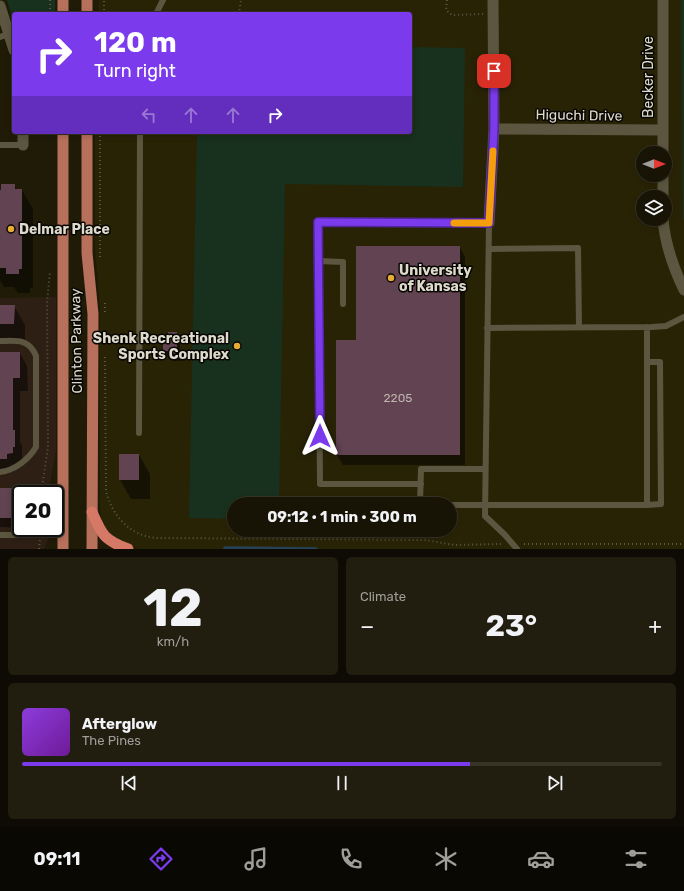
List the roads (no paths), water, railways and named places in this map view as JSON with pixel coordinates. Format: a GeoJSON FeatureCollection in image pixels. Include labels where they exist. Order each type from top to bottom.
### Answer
{"type":"FeatureCollection","features":[{"type":"Feature","properties":{"kind":"highway"},"geometry":{"type":"LineString","coordinates":[[92,512],[104,535],[112,543],[128,549]]}},
{"type":"Feature","properties":{"kind":"main road"},"geometry":{"type":"LineString","coordinates":[[63,0],[63,12]]}},
{"type":"Feature","properties":{"kind":"main road"},"geometry":{"type":"LineString","coordinates":[[88,0],[88,12]]}},
{"type":"Feature","properties":{"kind":"main road","name":"Clinton Parkway"},"geometry":{"type":"LineString","coordinates":[[63,134],[63,549]]}},
{"type":"Feature","properties":{"kind":"main road","name":"Clinton Parkway"},"geometry":{"type":"LineString","coordinates":[[87,134],[87,252],[93,314],[92,549]]}},
{"type":"Feature","properties":{"kind":"street"},"geometry":{"type":"LineString","coordinates":[[489,223],[494,129],[493,0]]}},
{"type":"Feature","properties":{"kind":"street","name":"Becker Drive"},"geometry":{"type":"LineString","coordinates":[[663,0],[663,146]]}},
{"type":"Feature","properties":{"kind":"street"},"geometry":{"type":"LineString","coordinates":[[0,6],[5,36],[12,47]]}},
{"type":"Feature","properties":{"kind":"street","name":"Higuchi Drive"},"geometry":{"type":"LineString","coordinates":[[494,129],[663,130]]}},
{"type":"Feature","properties":{"kind":"street"},"geometry":{"type":"LineString","coordinates":[[23,144],[24,134]]}},
{"type":"Feature","properties":{"kind":"street"},"geometry":{"type":"LineString","coordinates":[[664,226],[667,247],[684,290]]}},
{"type":"Feature","properties":{"kind":"lane"},"geometry":{"type":"LineString","coordinates":[[157,12],[163,0]]}},
{"type":"Feature","properties":{"kind":"lane"},"geometry":{"type":"LineString","coordinates":[[139,434],[140,134]]}},
{"type":"Feature","properties":{"kind":"lane"},"geometry":{"type":"LineString","coordinates":[[0,145],[23,144]]}},
{"type":"Feature","properties":{"kind":"lane"},"geometry":{"type":"LineString","coordinates":[[421,484],[320,484],[318,222],[489,223],[485,516],[516,547]]}},
{"type":"Feature","properties":{"kind":"lane"},"geometry":{"type":"LineString","coordinates":[[489,249],[578,248],[579,327]]}},
{"type":"Feature","properties":{"kind":"lane"},"geometry":{"type":"LineString","coordinates":[[318,261],[343,262],[343,304]]}},
{"type":"Feature","properties":{"kind":"lane"},"geometry":{"type":"LineString","coordinates":[[487,328],[647,327],[666,326],[684,318]]}},
{"type":"Feature","properties":{"kind":"lane"},"geometry":{"type":"LineString","coordinates":[[647,327],[647,504]]}},
{"type":"Feature","properties":{"kind":"lane"},"geometry":{"type":"LineString","coordinates":[[0,341],[18,341],[27,343],[33,349],[36,356],[36,447],[32,454],[14,468],[0,472]]}},
{"type":"Feature","properties":{"kind":"lane"},"geometry":{"type":"LineString","coordinates":[[457,505],[661,504],[660,362],[647,362]]}},
{"type":"Feature","properties":{"kind":"lane"},"geometry":{"type":"LineString","coordinates":[[420,497],[421,468],[485,469]]}},
{"type":"Feature","properties":{"kind":"lane"},"geometry":{"type":"LineString","coordinates":[[0,535],[12,535]]}},
{"type":"Feature","properties":{"kind":"waterway"},"geometry":{"type":"LineString","coordinates":[[225,549],[316,549]]}},
{"type":"Feature","properties":{"kind":"place","name":"Delmar Place"},"geometry":{"type":"Point","coordinates":[11,229]}},
{"type":"Feature","properties":{"kind":"place","name":"University of Kansas"},"geometry":{"type":"Point","coordinates":[391,278]}},
{"type":"Feature","properties":{"kind":"place","name":"Shenk Recreational Sports Complex"},"geometry":{"type":"Point","coordinates":[237,346]}}]}
